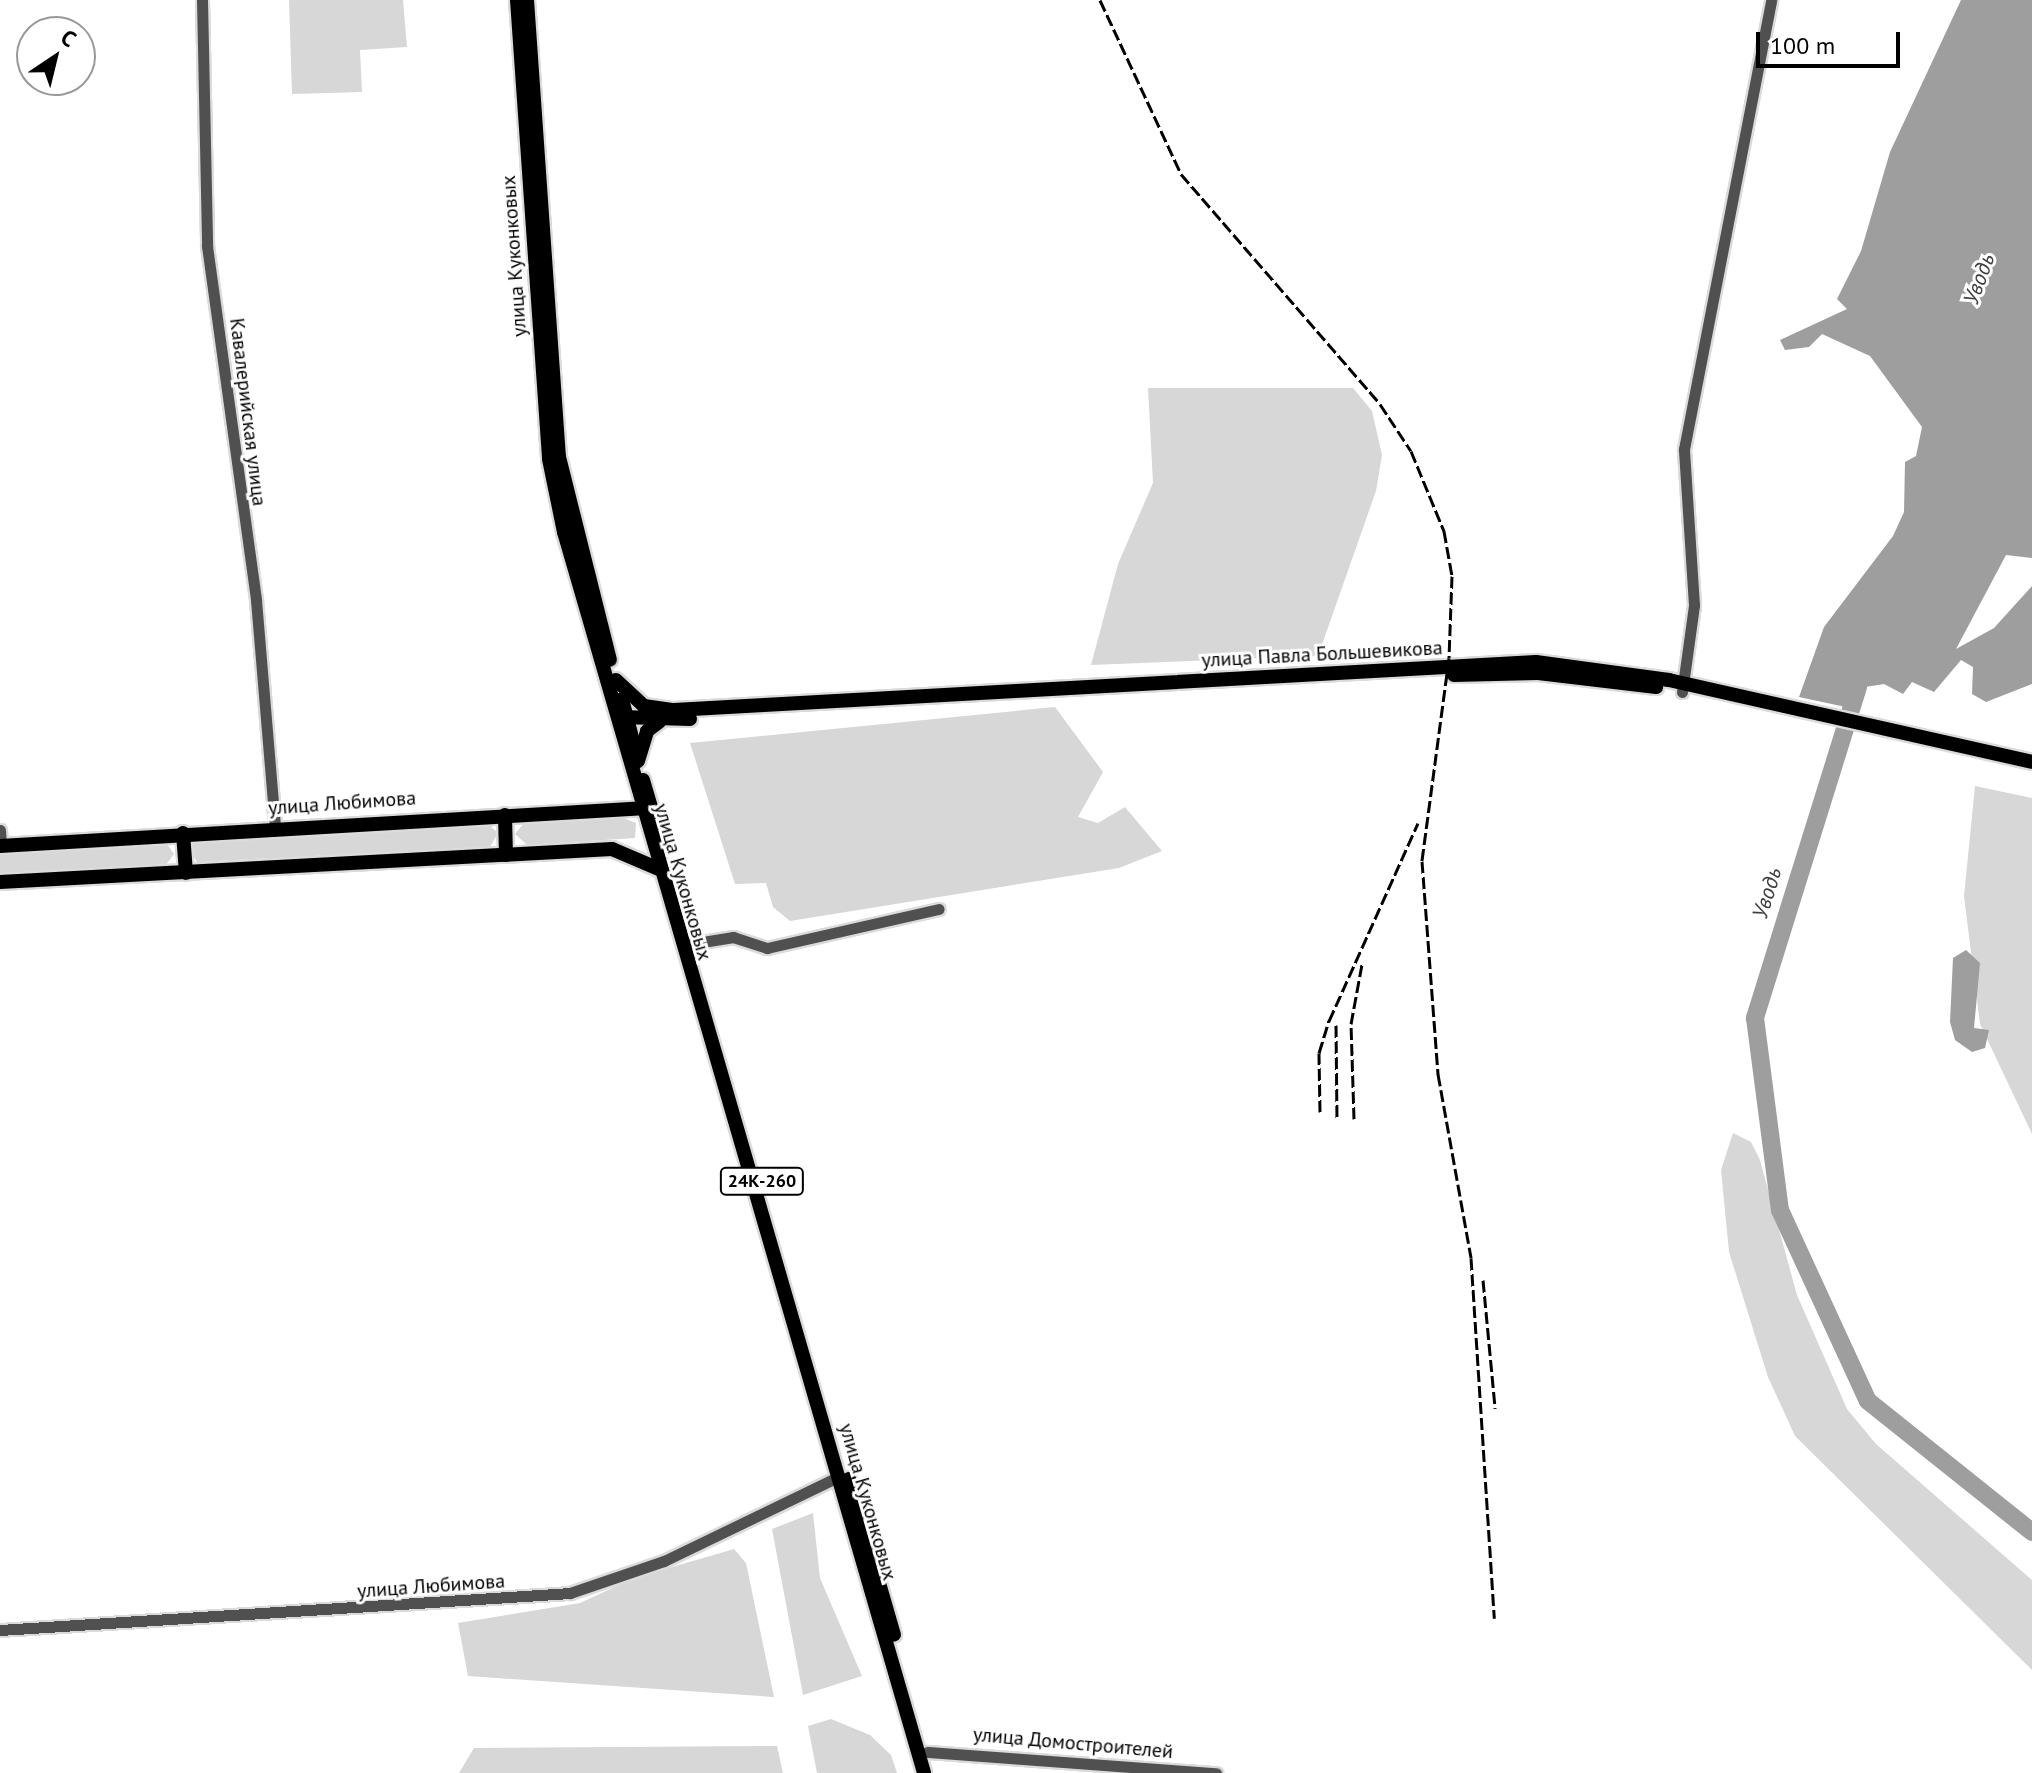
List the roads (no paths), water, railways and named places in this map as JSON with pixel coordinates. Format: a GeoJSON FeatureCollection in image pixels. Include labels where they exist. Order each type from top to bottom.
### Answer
{"type":"FeatureCollection","features":[{"type":"Feature","properties":{"kind":"main road","name":"улица Куконковых"},"geometry":{"type":"LineString","coordinates":[[517,0],[549,459],[626,750],[635,768]]}},
{"type":"Feature","properties":{"kind":"main road","name":"улица Куконковых"},"geometry":{"type":"LineString","coordinates":[[527,0],[559,457],[628,720],[635,768],[646,808],[690,944],[923,1752]]}},
{"type":"Feature","properties":{"kind":"main road","name":"улица Павла Большевикова"},"geometry":{"type":"LineString","coordinates":[[616,680],[644,706],[673,715],[1448,676],[1576,676],[1682,688],[1880,731]]}},
{"type":"Feature","properties":{"kind":"main road"},"geometry":{"type":"LineString","coordinates":[[615,710],[628,720],[673,715]]}},
{"type":"Feature","properties":{"kind":"main road"},"geometry":{"type":"LineString","coordinates":[[613,811],[628,796],[647,731],[673,715]]}},
{"type":"Feature","properties":{"kind":"main road"},"geometry":{"type":"LineString","coordinates":[[626,750],[628,720]]}},
{"type":"Feature","properties":{"kind":"main road"},"geometry":{"type":"LineString","coordinates":[[1880,731],[2032,762]]}},
{"type":"Feature","properties":{"kind":"main road"},"geometry":{"type":"LineString","coordinates":[[1880,731],[2032,772]]}},
{"type":"Feature","properties":{"kind":"main road","name":"улица Любимова"},"geometry":{"type":"LineString","coordinates":[[0,846],[646,808]]}},
{"type":"Feature","properties":{"kind":"main road","name":"улица Куконковых"},"geometry":{"type":"LineString","coordinates":[[646,808],[659,869],[843,1474]]}},
{"type":"Feature","properties":{"kind":"main road"},"geometry":{"type":"LineString","coordinates":[[505,815],[506,855]]}},
{"type":"Feature","properties":{"kind":"main road"},"geometry":{"type":"LineString","coordinates":[[183,833],[186,873]]}},
{"type":"Feature","properties":{"kind":"main road"},"geometry":{"type":"LineString","coordinates":[[0,882],[612,849],[659,869]]}},
{"type":"Feature","properties":{"kind":"main road","name":"24К-260"},"geometry":{"type":"LineString","coordinates":[[923,1752],[924,1773]]}},
{"type":"Feature","properties":{"kind":"main road","name":"24К-260"},"geometry":{"type":"LineString","coordinates":[[923,1752],[931,1773]]}},
{"type":"Feature","properties":{"kind":"street","name":"Кавалерийская улица"},"geometry":{"type":"LineString","coordinates":[[202,0],[207,246],[256,600],[275,828]]}},
{"type":"Feature","properties":{"kind":"street"},"geometry":{"type":"LineString","coordinates":[[1682,688],[1694,605],[1684,449],[1771,0]]}},
{"type":"Feature","properties":{"kind":"street"},"geometry":{"type":"LineString","coordinates":[[0,830],[0,846]]}},
{"type":"Feature","properties":{"kind":"street"},"geometry":{"type":"LineString","coordinates":[[690,944],[733,937],[767,948],[796,944],[939,909]]}},
{"type":"Feature","properties":{"kind":"street","name":"улица Любимова"},"geometry":{"type":"LineString","coordinates":[[0,1630],[570,1593],[664,1561],[843,1474]]}},
{"type":"Feature","properties":{"kind":"street","name":"улица Домостроителей"},"geometry":{"type":"LineString","coordinates":[[923,1752],[1216,1773]]}},
{"type":"Feature","properties":{"kind":"water"},"geometry":{"type":"Polygon","coordinates":[[[1961,0],[2032,0],[2032,558],[2006,555],[1956,649],[1994,628],[2032,586],[2032,684],[1986,702],[1972,694],[1973,667],[1961,660],[1934,692],[1912,682],[1903,694],[1884,684],[1865,687],[1855,709],[1799,697],[1824,627],[1893,536],[1904,512],[1905,462],[1916,456],[1922,427],[1870,356],[1822,334],[1809,347],[1785,350],[1780,340],[1847,309],[1837,299],[1861,251],[1890,152],[1961,0]]]}},
{"type":"Feature","properties":{"kind":"water"},"geometry":{"type":"Polygon","coordinates":[[[1966,950],[1980,963],[1974,1028],[1989,1030],[1985,1048],[1972,1052],[1955,1040],[1950,1022],[1953,958],[1966,950]]]}},
{"type":"Feature","properties":{"kind":"waterway","name":"Уводь"},"geometry":{"type":"LineString","coordinates":[[1858,687],[1755,1018],[1780,1210],[1868,1401],[2032,1532]]}},
{"type":"Feature","properties":{"kind":"railway"},"geometry":{"type":"LineString","coordinates":[[1100,0],[1181,174],[1380,404],[1411,451],[1444,531],[1452,576],[1449,658],[1422,861],[1438,1074],[1471,1258],[1494,1618]]}},
{"type":"Feature","properties":{"kind":"railway"},"geometry":{"type":"LineString","coordinates":[[1320,1112],[1319,1053],[1329,1021],[1418,823]]}},
{"type":"Feature","properties":{"kind":"railway"},"geometry":{"type":"LineString","coordinates":[[1354,1119],[1351,1024],[1362,964]]}},
{"type":"Feature","properties":{"kind":"railway"},"geometry":{"type":"LineString","coordinates":[[1336,1025],[1337,1120]]}},
{"type":"Feature","properties":{"kind":"railway"},"geometry":{"type":"LineString","coordinates":[[1483,1280],[1495,1408]]}}]}
